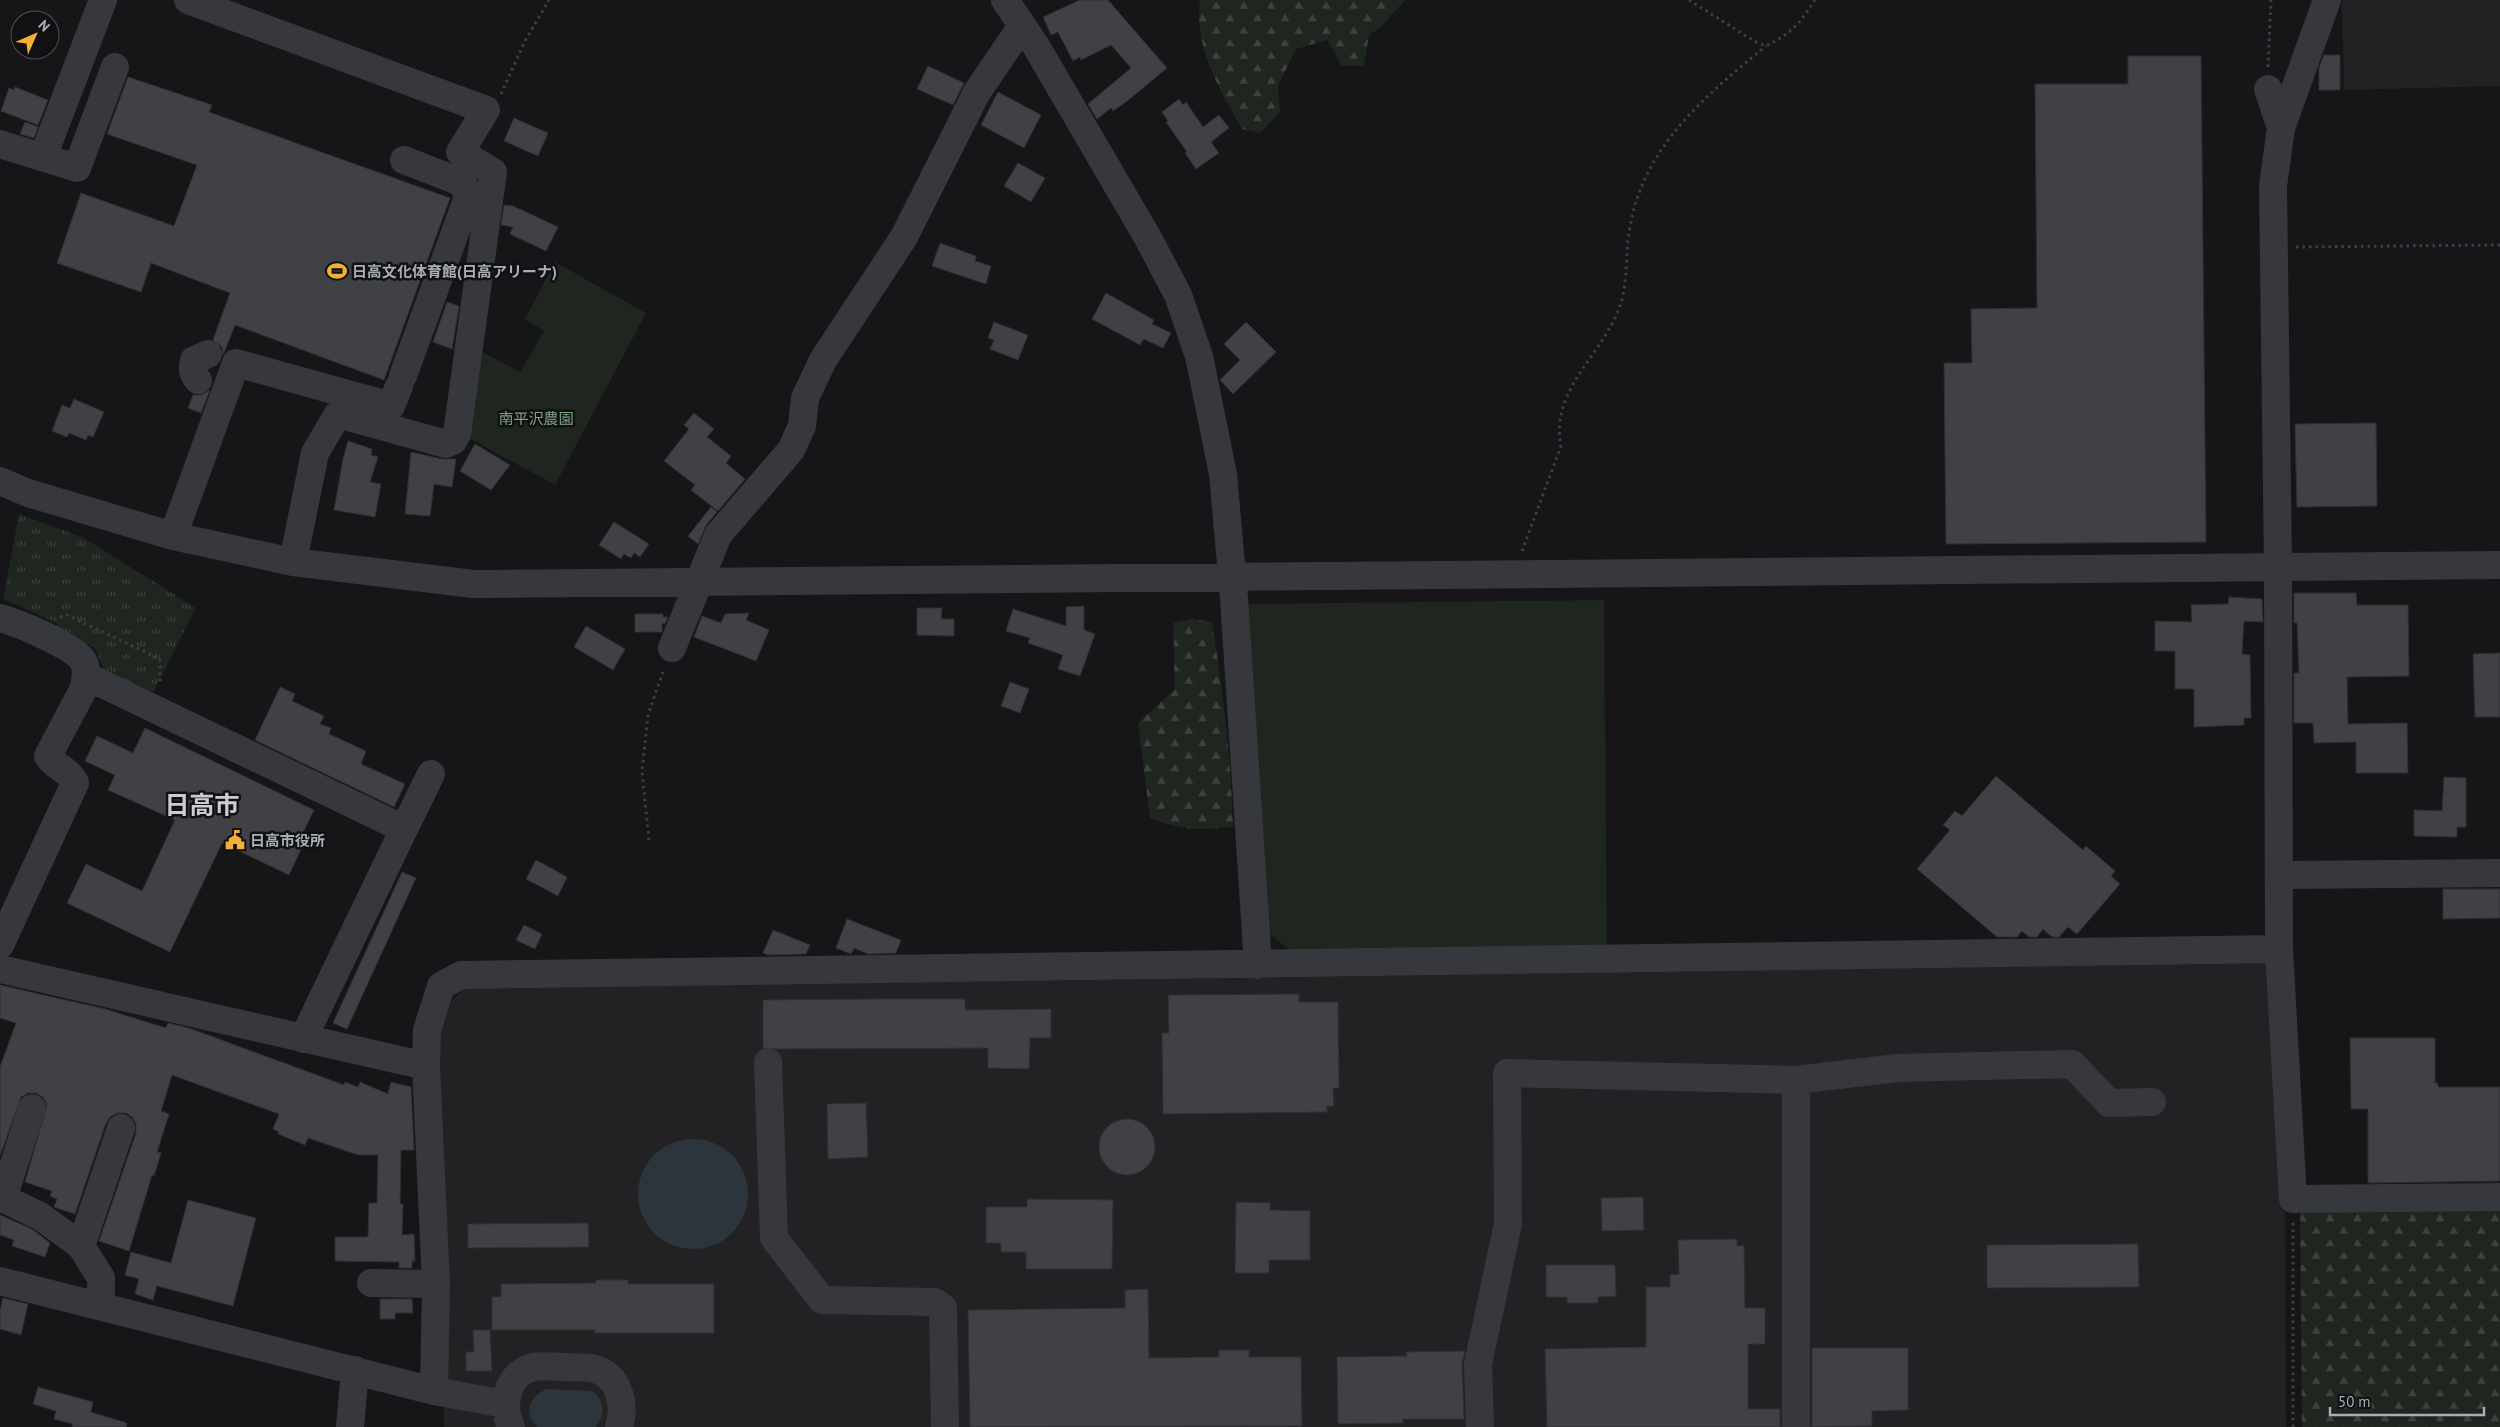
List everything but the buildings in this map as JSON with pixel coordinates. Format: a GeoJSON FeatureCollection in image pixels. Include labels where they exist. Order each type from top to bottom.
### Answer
{"type":"FeatureCollection","features":[{"type":"Feature","properties":{"kind":"street"},"geometry":{"type":"LineString","coordinates":[[44,157],[103,0]]}},
{"type":"Feature","properties":{"kind":"street"},"geometry":{"type":"LineString","coordinates":[[188,0],[486,110],[460,152],[493,172],[458,434],[453,441],[446,444],[338,414],[315,453],[293,562]]}},
{"type":"Feature","properties":{"kind":"street"},"geometry":{"type":"LineString","coordinates":[[1005,0],[1132,213],[1178,295],[1199,356],[1212,410],[1223,474],[1232,577],[1258,965]]}},
{"type":"Feature","properties":{"kind":"street"},"geometry":{"type":"LineString","coordinates":[[2327,0],[2281,128],[2273,186],[2278,568],[2279,949],[2293,1199],[2500,1197]]}},
{"type":"Feature","properties":{"kind":"street"},"geometry":{"type":"LineString","coordinates":[[672,648],[718,535],[791,450],[802,426],[805,398],[823,360],[904,237],[977,92],[1022,26]]}},
{"type":"Feature","properties":{"kind":"street"},"geometry":{"type":"LineString","coordinates":[[0,144],[77,168],[116,66]]}},
{"type":"Feature","properties":{"kind":"street"},"geometry":{"type":"LineString","coordinates":[[2268,89],[2281,128]]}},
{"type":"Feature","properties":{"kind":"street"},"geometry":{"type":"LineString","coordinates":[[212,385],[194,376],[192,367],[194,360],[222,359],[391,406],[468,197],[463,183],[404,160]]}},
{"type":"Feature","properties":{"kind":"street"},"geometry":{"type":"LineString","coordinates":[[173,536],[212,385],[222,359]]}},
{"type":"Feature","properties":{"kind":"street"},"geometry":{"type":"LineString","coordinates":[[0,481],[28,493],[173,536],[293,562],[474,584],[2500,565]]}},
{"type":"Feature","properties":{"kind":"street"},"geometry":{"type":"LineString","coordinates":[[0,618],[72,650],[84,662],[86,676],[84,688],[48,756],[53,764],[72,774],[75,782],[0,945]]}},
{"type":"Feature","properties":{"kind":"street"},"geometry":{"type":"LineString","coordinates":[[86,676],[404,829]]}},
{"type":"Feature","properties":{"kind":"street"},"geometry":{"type":"LineString","coordinates":[[304,1039],[431,774]]}},
{"type":"Feature","properties":{"kind":"street"},"geometry":{"type":"LineString","coordinates":[[2279,875],[2500,872]]}},
{"type":"Feature","properties":{"kind":"street"},"geometry":{"type":"LineString","coordinates":[[434,1391],[436,1284],[426,1066],[427,1030],[441,986],[461,976],[2279,949]]}},
{"type":"Feature","properties":{"kind":"street"},"geometry":{"type":"LineString","coordinates":[[0,969],[426,1066]]}},
{"type":"Feature","properties":{"kind":"street"},"geometry":{"type":"LineString","coordinates":[[768,1062],[774,1238],[822,1300],[935,1302],[943,1308],[945,1427]]}},
{"type":"Feature","properties":{"kind":"street"},"geometry":{"type":"LineString","coordinates":[[1480,1427],[1478,1364],[1508,1224],[1507,1073],[1796,1080],[1897,1068],[2072,1064],[2108,1103],[2152,1102]]}},
{"type":"Feature","properties":{"kind":"street"},"geometry":{"type":"LineString","coordinates":[[1796,1080],[1796,1427]]}},
{"type":"Feature","properties":{"kind":"street"},"geometry":{"type":"LineString","coordinates":[[32,1108],[2,1197],[40,1216],[81,1246],[101,1278],[101,1306]]}},
{"type":"Feature","properties":{"kind":"street"},"geometry":{"type":"LineString","coordinates":[[81,1246],[121,1128]]}},
{"type":"Feature","properties":{"kind":"street"},"geometry":{"type":"LineString","coordinates":[[0,1281],[434,1391],[508,1416],[507,1394],[512,1385],[526,1370],[535,1366],[592,1368],[610,1378],[617,1388],[622,1407],[619,1427]]}},
{"type":"Feature","properties":{"kind":"street"},"geometry":{"type":"LineString","coordinates":[[371,1282],[436,1284]]}},
{"type":"Feature","properties":{"kind":"street"},"geometry":{"type":"LineString","coordinates":[[350,1427],[354,1370]]}},
{"type":"Feature","properties":{"kind":"path"},"geometry":{"type":"LineString","coordinates":[[486,110],[496,103],[525,41],[549,0]]}},
{"type":"Feature","properties":{"kind":"path"},"geometry":{"type":"LineString","coordinates":[[1689,0],[1754,41],[1766,46]]}},
{"type":"Feature","properties":{"kind":"path"},"geometry":{"type":"LineString","coordinates":[[1524,575],[1521,558],[1524,544],[1560,446],[1557,430],[1562,404],[1613,321],[1625,293],[1629,233],[1644,180],[1657,154],[1695,106],[1766,46],[1787,35],[1803,19],[1815,0]]}},
{"type":"Feature","properties":{"kind":"path"},"geometry":{"type":"LineString","coordinates":[[2268,89],[2271,0]]}},
{"type":"Feature","properties":{"kind":"path"},"geometry":{"type":"LineString","coordinates":[[2273,248],[2500,245]]}},
{"type":"Feature","properties":{"kind":"path"},"geometry":{"type":"LineString","coordinates":[[54,619],[67,615],[160,659],[160,694]]}},
{"type":"Feature","properties":{"kind":"path"},"geometry":{"type":"LineString","coordinates":[[649,840],[642,772],[648,715],[672,648]]}},
{"type":"Feature","properties":{"kind":"path"},"geometry":{"type":"LineString","coordinates":[[2293,1199],[2293,1427]]}},
{"type":"Feature","properties":{"kind":"shaded area"},"geometry":{"type":"Polygon","coordinates":[[[2342,0],[2500,0],[2500,86],[2344,90],[2342,0]]]}},
{"type":"Feature","properties":{"kind":"shaded area"},"geometry":{"type":"Polygon","coordinates":[[[2270,961],[2285,1197],[2286,1427],[444,1427],[435,1072],[443,1010],[466,987],[1253,978],[2270,961]]]}},
{"type":"Feature","properties":{"kind":"shaded area"},"geometry":{"type":"Polygon","coordinates":[[[693,1139],[714,1143],[732,1155],[744,1173],[748,1194],[744,1215],[732,1233],[714,1245],[693,1249],[672,1245],[654,1233],[642,1215],[638,1194],[642,1173],[654,1155],[672,1143],[693,1139]]]}},
{"type":"Feature","properties":{"kind":"shaded area"},"geometry":{"type":"Polygon","coordinates":[[[547,1389],[592,1391],[602,1404],[599,1422],[595,1427],[537,1427],[530,1416],[530,1405],[536,1396],[547,1389]]]}},
{"type":"Feature","properties":{"kind":"green space"},"geometry":{"type":"Polygon","coordinates":[[[1200,0],[1405,0],[1382,26],[1369,35],[1364,66],[1342,66],[1327,40],[1296,49],[1278,86],[1280,112],[1260,133],[1242,129],[1217,83],[1210,67],[1201,35],[1199,18],[1200,0]]]}},
{"type":"Feature","properties":{"kind":"green space","name":"南平沢農園"},"geometry":{"type":"Polygon","coordinates":[[[555,262],[646,313],[555,485],[469,438],[481,351],[520,372],[544,331],[525,319],[555,262]]]}},
{"type":"Feature","properties":{"kind":"green space"},"geometry":{"type":"Polygon","coordinates":[[[19,514],[82,537],[196,608],[153,693],[104,670],[95,648],[56,629],[57,623],[3,600],[19,514]]]}},
{"type":"Feature","properties":{"kind":"green space"},"geometry":{"type":"Polygon","coordinates":[[[1604,600],[1607,947],[1295,954],[1268,933],[1243,604],[1604,600]]]}},
{"type":"Feature","properties":{"kind":"green space"},"geometry":{"type":"Polygon","coordinates":[[[1191,619],[1212,622],[1226,724],[1233,827],[1190,828],[1150,818],[1138,723],[1175,689],[1173,623],[1191,619]]]}},
{"type":"Feature","properties":{"kind":"green space"},"geometry":{"type":"Polygon","coordinates":[[[2300,1206],[2500,1211],[2500,1427],[2302,1427],[2300,1206]]]}},
{"type":"Feature","properties":{"kind":"place","name":"日高文化体育館(日高アリーナ)"},"geometry":{"type":"Point","coordinates":[337,271]}},
{"type":"Feature","properties":{"kind":"place","name":"日高市役所"},"geometry":{"type":"Point","coordinates":[235,840]}},
{"type":"Feature","properties":{"kind":"district","name":"日高市"},"geometry":{"type":"Point","coordinates":[202,805]}}]}
